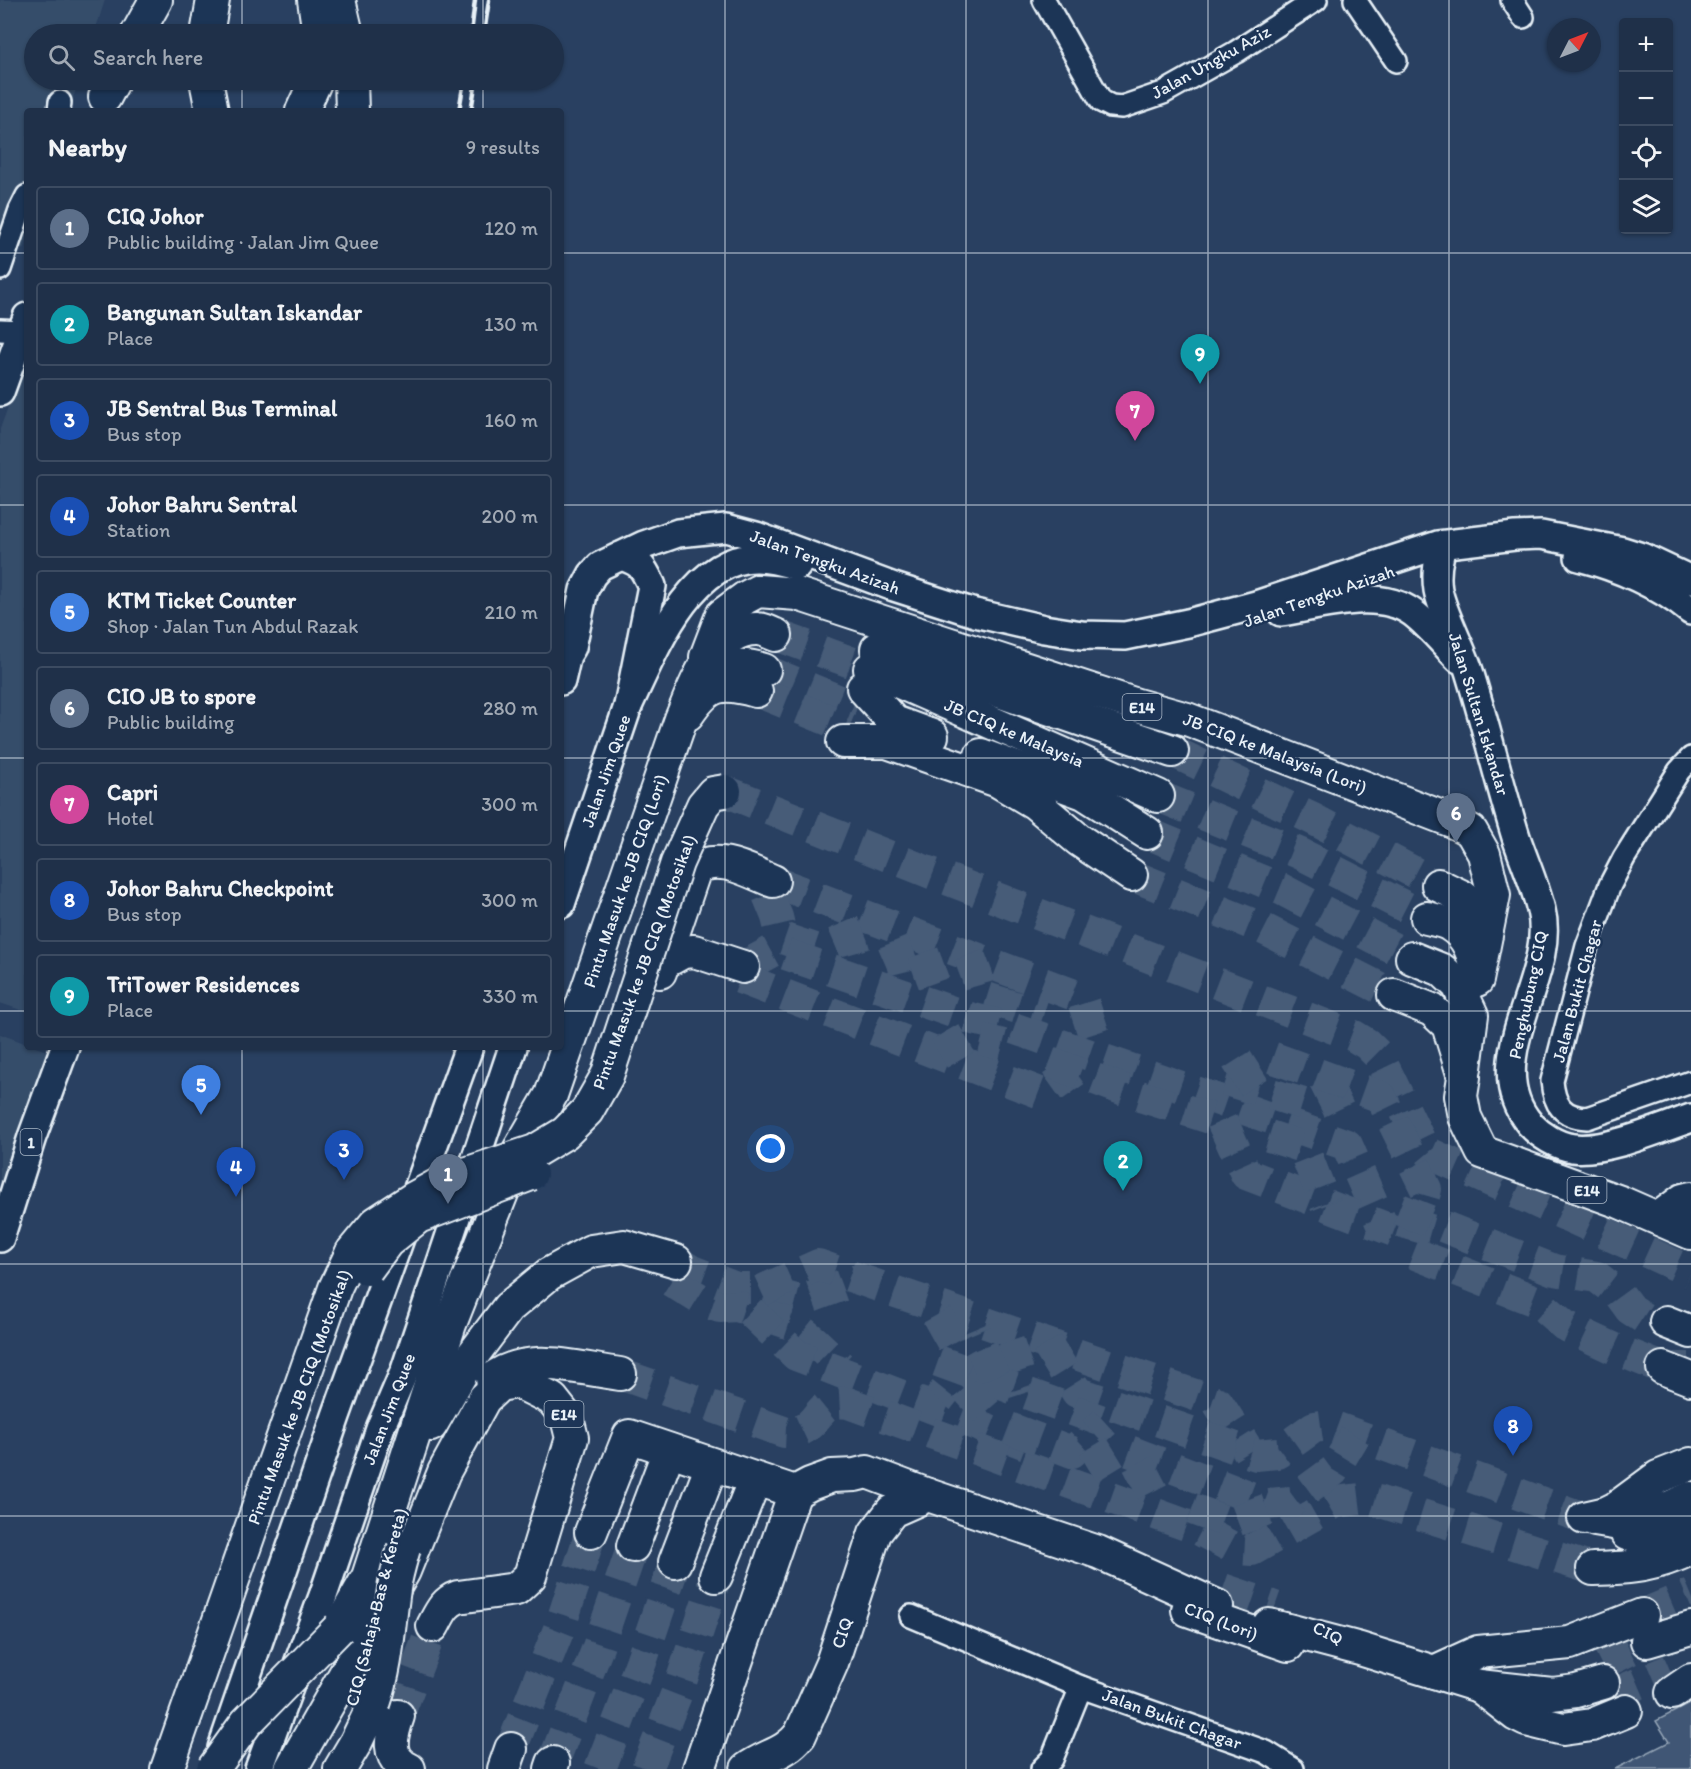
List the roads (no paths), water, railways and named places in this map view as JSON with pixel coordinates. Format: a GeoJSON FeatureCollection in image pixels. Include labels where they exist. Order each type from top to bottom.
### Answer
{"type":"FeatureCollection","features":[{"type":"Feature","properties":{"kind":"highway"},"geometry":{"type":"LineString","coordinates":[[126,24],[135,0]]}},
{"type":"Feature","properties":{"kind":"highway"},"geometry":{"type":"LineString","coordinates":[[143,24],[156,0]]}},
{"type":"Feature","properties":{"kind":"highway"},"geometry":{"type":"LineString","coordinates":[[209,24],[213,0]]}},
{"type":"Feature","properties":{"kind":"highway"},"geometry":{"type":"LineString","coordinates":[[314,0],[317,24]]}},
{"type":"Feature","properties":{"kind":"highway"},"geometry":{"type":"LineString","coordinates":[[339,0],[345,24]]}},
{"type":"Feature","properties":{"kind":"highway"},"geometry":{"type":"LineString","coordinates":[[208,90],[211,108]]}},
{"type":"Feature","properties":{"kind":"highway"},"geometry":{"type":"LineString","coordinates":[[303,108],[311,90]]}},
{"type":"Feature","properties":{"kind":"highway"},"geometry":{"type":"LineString","coordinates":[[351,90],[352,108]]}},
{"type":"Feature","properties":{"kind":"highway","name":"JB CIQ ke Malaysia (Lori)"},"geometry":{"type":"LineString","coordinates":[[690,700],[722,615],[745,597],[758,591],[797,594],[1137,705],[1187,719],[1452,821],[1471,831],[1484,854],[1494,895],[1477,980],[1461,1096],[1465,1117],[1482,1152],[1659,1218],[1691,1233]]}},
{"type":"Feature","properties":{"kind":"highway"},"geometry":{"type":"LineString","coordinates":[[714,633],[746,610],[765,611],[767,661]]}},
{"type":"Feature","properties":{"kind":"highway","name":"E14"},"geometry":{"type":"LineString","coordinates":[[753,646],[767,661],[735,698],[716,700],[699,711],[690,700],[717,659],[734,647],[753,646]]}},
{"type":"Feature","properties":{"kind":"highway","name":"JB CIQ ke Malaysia"},"geometry":{"type":"LineString","coordinates":[[860,697],[905,686],[1158,796]]}},
{"type":"Feature","properties":{"kind":"highway"},"geometry":{"type":"LineString","coordinates":[[860,697],[891,732],[998,781],[1035,803],[1079,840],[1131,875]]}},
{"type":"Feature","properties":{"kind":"highway","name":"JB CIQ ke Malaysia (Lori)"},"geometry":{"type":"LineString","coordinates":[[860,697],[1173,751]]}},
{"type":"Feature","properties":{"kind":"highway","name":"Pintu Masuk ke JB CIQ (Lori)"},"geometry":{"type":"LineString","coordinates":[[214,1769],[246,1723],[339,1628],[368,1577],[450,1324],[519,1150],[551,1095],[690,700]]}},
{"type":"Feature","properties":{"kind":"highway"},"geometry":{"type":"LineString","coordinates":[[891,732],[1084,793],[1147,833]]}},
{"type":"Feature","properties":{"kind":"highway","name":"Pintu Masuk ke JB CIQ (Motosikal)"},"geometry":{"type":"LineString","coordinates":[[167,1769],[335,1288],[352,1252],[376,1223],[414,1198],[447,1180],[535,1151],[565,1133],[587,1111],[607,1076],[677,863],[703,805],[713,793],[725,791]]}},
{"type":"Feature","properties":{"kind":"highway"},"geometry":{"type":"LineString","coordinates":[[183,1769],[271,1518],[367,1269],[387,1242],[418,1217],[538,1171],[575,1148],[600,1124],[623,1085],[695,869],[704,863],[719,861],[770,888]]}},
{"type":"Feature","properties":{"kind":"highway"},"geometry":{"type":"LineString","coordinates":[[1438,885],[1463,897],[1479,911],[1486,934]]}},
{"type":"Feature","properties":{"kind":"highway","name":"JB CIQ ke Malaysia (Lori)"},"geometry":{"type":"LineString","coordinates":[[1427,918],[1450,925],[1466,940],[1475,960],[1477,980]]}},
{"type":"Feature","properties":{"kind":"highway"},"geometry":{"type":"LineString","coordinates":[[1412,958],[1442,970],[1458,985],[1472,1015]]}},
{"type":"Feature","properties":{"kind":"highway"},"geometry":{"type":"LineString","coordinates":[[662,968],[690,962],[741,973]]}},
{"type":"Feature","properties":{"kind":"highway","name":"JB CIQ ke Malaysia (Lori)"},"geometry":{"type":"LineString","coordinates":[[1394,995],[1432,1010],[1448,1025],[1464,1077]]}},
{"type":"Feature","properties":{"kind":"highway"},"geometry":{"type":"LineString","coordinates":[[1659,1218],[1683,1200],[1691,1198]]}},
{"type":"Feature","properties":{"kind":"highway","name":"JB CIQ ke Malaysia (Lori)"},"geometry":{"type":"LineString","coordinates":[[1659,1218],[1691,1218]]}},
{"type":"Feature","properties":{"kind":"highway","name":"CIQ (Sahaja Bas & Kereta)"},"geometry":{"type":"LineString","coordinates":[[323,1769],[354,1704],[367,1652],[384,1559],[421,1442],[469,1360],[508,1308],[549,1274],[591,1251],[624,1246],[674,1271]]}},
{"type":"Feature","properties":{"kind":"highway"},"geometry":{"type":"LineString","coordinates":[[340,1769],[365,1723],[382,1679],[394,1588],[418,1505],[432,1471],[464,1409],[485,1384],[498,1374],[515,1368],[536,1364],[561,1364],[611,1373]]}},
{"type":"Feature","properties":{"kind":"highway","name":"E14"},"geometry":{"type":"LineString","coordinates":[[291,1769],[404,1571],[444,1472],[483,1399],[499,1385],[518,1382],[552,1399],[567,1418],[572,1438],[530,1576],[516,1590],[451,1599],[444,1605],[432,1626]]}},
{"type":"Feature","properties":{"kind":"highway"},"geometry":{"type":"LineString","coordinates":[[591,1532],[629,1436],[795,1492]]}},
{"type":"Feature","properties":{"kind":"highway"},"geometry":{"type":"LineString","coordinates":[[633,1546],[669,1450]]}},
{"type":"Feature","properties":{"kind":"highway"},"geometry":{"type":"LineString","coordinates":[[1584,1518],[1616,1508],[1658,1477],[1691,1464]]}},
{"type":"Feature","properties":{"kind":"highway"},"geometry":{"type":"LineString","coordinates":[[675,1562],[712,1465]]}},
{"type":"Feature","properties":{"kind":"highway"},"geometry":{"type":"LineString","coordinates":[[699,1769],[795,1492],[832,1476],[867,1472],[1220,1597]]}},
{"type":"Feature","properties":{"kind":"highway"},"geometry":{"type":"LineString","coordinates":[[716,1576],[755,1479]]}},
{"type":"Feature","properties":{"kind":"highway","name":"CIQ"},"geometry":{"type":"LineString","coordinates":[[759,1766],[793,1744],[800,1735],[832,1663],[875,1533],[892,1511],[928,1495]]}},
{"type":"Feature","properties":{"kind":"highway"},"geometry":{"type":"LineString","coordinates":[[1584,1518],[1619,1524],[1639,1521],[1691,1498]]}},
{"type":"Feature","properties":{"kind":"highway"},"geometry":{"type":"LineString","coordinates":[[1584,1518],[1633,1535],[1649,1537],[1691,1525]]}},
{"type":"Feature","properties":{"kind":"highway"},"geometry":{"type":"LineString","coordinates":[[1691,1549],[1636,1568],[1593,1569],[1621,1576],[1647,1577],[1673,1572],[1691,1564]]}},
{"type":"Feature","properties":{"kind":"highway","name":"CIQ (Lori)"},"geometry":{"type":"LineString","coordinates":[[1098,1552],[1150,1590],[1191,1611],[1316,1655],[1337,1658],[1360,1649]]}},
{"type":"Feature","properties":{"kind":"highway","name":"CIQ"},"geometry":{"type":"LineString","coordinates":[[1272,1616],[1360,1649]]}},
{"type":"Feature","properties":{"kind":"highway"},"geometry":{"type":"LineString","coordinates":[[1668,1660],[1691,1628]]}},
{"type":"Feature","properties":{"kind":"highway"},"geometry":{"type":"LineString","coordinates":[[1434,1672],[1478,1653],[1570,1643],[1668,1660],[1691,1641]]}},
{"type":"Feature","properties":{"kind":"highway"},"geometry":{"type":"LineString","coordinates":[[1360,1649],[1479,1686],[1521,1707],[1545,1711],[1571,1707],[1610,1689]]}},
{"type":"Feature","properties":{"kind":"highway"},"geometry":{"type":"LineString","coordinates":[[385,1749],[391,1751],[399,1762],[409,1769]]}},
{"type":"Feature","properties":{"kind":"main road"},"geometry":{"type":"LineString","coordinates":[[0,392],[16,326]]}},
{"type":"Feature","properties":{"kind":"main road"},"geometry":{"type":"LineString","coordinates":[[722,567],[713,560],[710,553],[710,539],[714,534],[726,528]]}},
{"type":"Feature","properties":{"kind":"main road","name":"Jalan Tengku Azizah"},"geometry":{"type":"LineString","coordinates":[[621,556],[678,533],[726,528],[756,536],[975,613],[1082,635],[1125,636],[1188,623],[1406,560],[1477,549],[1549,552],[1581,557],[1630,575],[1656,588],[1691,611]]}},
{"type":"Feature","properties":{"kind":"main road","name":"Jalan Tengku Azizah"},"geometry":{"type":"LineString","coordinates":[[628,706],[663,633],[684,600],[699,584],[722,567],[755,558],[777,560],[965,626],[1022,638],[1072,645],[1106,646],[1146,644],[1281,612],[1369,578],[1438,545],[1540,535],[1603,546],[1642,557],[1691,580]]}},
{"type":"Feature","properties":{"kind":"main road","name":"Jalan Sultan Iskandar"},"geometry":{"type":"LineString","coordinates":[[1440,554],[1437,576],[1438,591],[1468,669],[1516,838]]}},
{"type":"Feature","properties":{"kind":"main road"},"geometry":{"type":"LineString","coordinates":[[564,668],[572,647],[587,583],[600,566],[621,556],[636,561],[644,568],[652,586],[628,706]]}},
{"type":"Feature","properties":{"kind":"main road","name":"Jalan Sultan Iskandar"},"geometry":{"type":"LineString","coordinates":[[1406,560],[1438,591]]}},
{"type":"Feature","properties":{"kind":"main road"},"geometry":{"type":"LineString","coordinates":[[1281,612],[1378,599],[1394,603],[1412,612],[1468,669]]}},
{"type":"Feature","properties":{"kind":"main road","name":"Jalan Jim Quee"},"geometry":{"type":"LineString","coordinates":[[564,895],[628,706]]}},
{"type":"Feature","properties":{"kind":"main road"},"geometry":{"type":"LineString","coordinates":[[1516,838],[1518,868],[1528,905],[1530,927],[1502,1043],[1496,1081],[1497,1092],[1509,1122],[1515,1131],[1545,1153],[1567,1161],[1586,1163],[1630,1154],[1691,1132]]}},
{"type":"Feature","properties":{"kind":"main road","name":"Penghubung CIQ"},"geometry":{"type":"LineString","coordinates":[[1516,838],[1543,920],[1541,950],[1513,1057],[1512,1084],[1521,1112],[1531,1125],[1553,1142],[1573,1148],[1619,1142],[1691,1118]]}},
{"type":"Feature","properties":{"kind":"main road","name":"1"},"geometry":{"type":"LineString","coordinates":[[0,1238],[32,1137],[64,1050]]}},
{"type":"Feature","properties":{"kind":"main road"},"geometry":{"type":"LineString","coordinates":[[214,1769],[336,1416],[468,1050]]}},
{"type":"Feature","properties":{"kind":"main road","name":"Jalan Jim Quee"},"geometry":{"type":"LineString","coordinates":[[259,1769],[381,1426],[405,1370],[512,1050]]}},
{"type":"Feature","properties":{"kind":"street","name":"Jalan Ungku Aziz"},"geometry":{"type":"LineString","coordinates":[[1044,0],[1101,101],[1111,106],[1122,107],[1163,93],[1236,52],[1316,0]]}},
{"type":"Feature","properties":{"kind":"street"},"geometry":{"type":"LineString","coordinates":[[1355,0],[1396,61]]}},
{"type":"Feature","properties":{"kind":"street"},"geometry":{"type":"LineString","coordinates":[[0,269],[24,201]]}},
{"type":"Feature","properties":{"kind":"street","name":"Jalan Bukit Chagar"},"geometry":{"type":"LineString","coordinates":[[1691,758],[1673,780],[1624,858],[1610,885],[1587,946],[1552,1081],[1553,1093],[1558,1105],[1566,1113],[1576,1118],[1587,1118],[1691,1082]]}},
{"type":"Feature","properties":{"kind":"street","name":"Jalan Bukit Chagar"},"geometry":{"type":"LineString","coordinates":[[911,1616],[1081,1687],[1266,1752],[1293,1769]]}},
{"type":"Feature","properties":{"kind":"street"},"geometry":{"type":"LineString","coordinates":[[1042,1769],[1052,1759],[1081,1687]]}},
{"type":"Feature","properties":{"kind":"tunnel"},"geometry":{"type":"LineString","coordinates":[[776,635],[870,669]]}},
{"type":"Feature","properties":{"kind":"tunnel"},"geometry":{"type":"LineString","coordinates":[[764,670],[857,708]]}},
{"type":"Feature","properties":{"kind":"tunnel"},"geometry":{"type":"LineString","coordinates":[[756,691],[849,728]]}},
{"type":"Feature","properties":{"kind":"tunnel"},"geometry":{"type":"LineString","coordinates":[[1172,751],[1313,819],[1438,885]]}},
{"type":"Feature","properties":{"kind":"tunnel"},"geometry":{"type":"LineString","coordinates":[[725,791],[1354,1036],[1378,1055],[1420,1141],[1431,1154],[1691,1272]]}},
{"type":"Feature","properties":{"kind":"tunnel"},"geometry":{"type":"LineString","coordinates":[[1158,796],[1299,853],[1427,918]]}},
{"type":"Feature","properties":{"kind":"tunnel"},"geometry":{"type":"LineString","coordinates":[[1147,833],[1281,889],[1412,958]]}},
{"type":"Feature","properties":{"kind":"tunnel"},"geometry":{"type":"LineString","coordinates":[[1131,875],[1264,929],[1394,995]]}},
{"type":"Feature","properties":{"kind":"tunnel"},"geometry":{"type":"LineString","coordinates":[[773,881],[1082,998],[1094,1035]]}},
{"type":"Feature","properties":{"kind":"tunnel"},"geometry":{"type":"LineString","coordinates":[[768,895],[782,938],[814,949]]}},
{"type":"Feature","properties":{"kind":"tunnel"},"geometry":{"type":"LineString","coordinates":[[843,923],[858,965]]}},
{"type":"Feature","properties":{"kind":"tunnel"},"geometry":{"type":"LineString","coordinates":[[893,942],[907,983]]}},
{"type":"Feature","properties":{"kind":"tunnel"},"geometry":{"type":"LineString","coordinates":[[743,967],[774,950],[973,1019],[1010,1027],[1347,1145],[1383,1227]]}},
{"type":"Feature","properties":{"kind":"tunnel"},"geometry":{"type":"LineString","coordinates":[[923,953],[938,994]]}},
{"type":"Feature","properties":{"kind":"tunnel"},"geometry":{"type":"LineString","coordinates":[[969,955],[983,997],[1043,1016]]}},
{"type":"Feature","properties":{"kind":"tunnel"},"geometry":{"type":"LineString","coordinates":[[740,978],[1043,1094],[1075,1071]]}},
{"type":"Feature","properties":{"kind":"tunnel"},"geometry":{"type":"LineString","coordinates":[[939,1054],[970,1036],[1003,1045]]}},
{"type":"Feature","properties":{"kind":"tunnel"},"geometry":{"type":"LineString","coordinates":[[1232,1082],[1271,1057],[1381,1097],[1426,1189],[1408,1251],[1538,1302],[1564,1325],[1615,1349],[1663,1368],[1689,1368]]}},
{"type":"Feature","properties":{"kind":"tunnel"},"geometry":{"type":"LineString","coordinates":[[1050,1062],[1137,1095],[1210,1118]]}},
{"type":"Feature","properties":{"kind":"tunnel"},"geometry":{"type":"LineString","coordinates":[[1226,1080],[1310,1106],[1350,1086]]}},
{"type":"Feature","properties":{"kind":"tunnel"},"geometry":{"type":"LineString","coordinates":[[1222,1121],[1246,1174],[1394,1231]]}},
{"type":"Feature","properties":{"kind":"tunnel"},"geometry":{"type":"LineString","coordinates":[[1269,1136],[1303,1147],[1326,1205]]}},
{"type":"Feature","properties":{"kind":"tunnel"},"geometry":{"type":"LineString","coordinates":[[1399,1209],[1554,1270],[1597,1277],[1619,1294],[1630,1309],[1645,1319],[1666,1322]]}},
{"type":"Feature","properties":{"kind":"tunnel"},"geometry":{"type":"LineString","coordinates":[[676,1261],[692,1271],[736,1288],[750,1288],[800,1301],[859,1279]]}},
{"type":"Feature","properties":{"kind":"tunnel"},"geometry":{"type":"LineString","coordinates":[[761,1291],[818,1265],[1218,1403],[1249,1452]]}},
{"type":"Feature","properties":{"kind":"tunnel"},"geometry":{"type":"LineString","coordinates":[[671,1281],[705,1302],[720,1307],[737,1306],[794,1325],[840,1366]]}},
{"type":"Feature","properties":{"kind":"tunnel"},"geometry":{"type":"LineString","coordinates":[[750,1311],[796,1355],[1026,1444]]}},
{"type":"Feature","properties":{"kind":"tunnel"},"geometry":{"type":"LineString","coordinates":[[937,1315],[969,1372],[946,1390],[938,1400]]}},
{"type":"Feature","properties":{"kind":"tunnel"},"geometry":{"type":"LineString","coordinates":[[964,1410],[996,1382],[974,1329]]}},
{"type":"Feature","properties":{"kind":"tunnel"},"geometry":{"type":"LineString","coordinates":[[1008,1342],[1025,1393]]}},
{"type":"Feature","properties":{"kind":"tunnel"},"geometry":{"type":"LineString","coordinates":[[1047,1344],[1077,1392],[1256,1455],[1278,1453],[1314,1427],[1329,1425],[1584,1518]]}},
{"type":"Feature","properties":{"kind":"tunnel"},"geometry":{"type":"LineString","coordinates":[[938,1361],[1100,1420]]}},
{"type":"Feature","properties":{"kind":"tunnel"},"geometry":{"type":"LineString","coordinates":[[620,1374],[784,1432],[797,1432],[806,1427],[830,1405],[848,1403],[1200,1530],[1235,1549],[1252,1550],[1336,1502],[1368,1498],[1593,1569]]}},
{"type":"Feature","properties":{"kind":"tunnel"},"geometry":{"type":"LineString","coordinates":[[1009,1428],[1072,1452],[1105,1422]]}},
{"type":"Feature","properties":{"kind":"tunnel"},"geometry":{"type":"LineString","coordinates":[[1088,1468],[1121,1448],[1269,1504],[1291,1502],[1333,1471],[1355,1435]]}},
{"type":"Feature","properties":{"kind":"tunnel"},"geometry":{"type":"LineString","coordinates":[[1131,1485],[1168,1466]]}},
{"type":"Feature","properties":{"kind":"tunnel"},"geometry":{"type":"LineString","coordinates":[[1192,1509],[1230,1523],[1281,1504]]}},
{"type":"Feature","properties":{"kind":"tunnel"},"geometry":{"type":"LineString","coordinates":[[511,1749],[561,1624],[591,1532]]}},
{"type":"Feature","properties":{"kind":"tunnel"},"geometry":{"type":"LineString","coordinates":[[553,1763],[598,1647],[633,1546]]}},
{"type":"Feature","properties":{"kind":"tunnel"},"geometry":{"type":"LineString","coordinates":[[600,1769],[641,1662],[675,1562]]}},
{"type":"Feature","properties":{"kind":"tunnel"},"geometry":{"type":"LineString","coordinates":[[647,1769],[681,1682],[716,1576]]}},
{"type":"Feature","properties":{"kind":"tunnel"},"geometry":{"type":"LineString","coordinates":[[1223,1589],[1275,1607]]}},
{"type":"Feature","properties":{"kind":"tunnel"},"geometry":{"type":"LineString","coordinates":[[1642,1615],[1691,1594]]}},
{"type":"Feature","properties":{"kind":"tunnel"},"geometry":{"type":"LineString","coordinates":[[398,1716],[433,1626]]}},
{"type":"Feature","properties":{"kind":"tunnel"},"geometry":{"type":"LineString","coordinates":[[1601,1664],[1647,1641]]}},
{"type":"Feature","properties":{"kind":"tunnel"},"geometry":{"type":"LineString","coordinates":[[1609,1696],[1670,1670]]}},
{"type":"Feature","properties":{"kind":"railway"},"geometry":{"type":"LineString","coordinates":[[472,24],[475,0]]}},
{"type":"Feature","properties":{"kind":"railway"},"geometry":{"type":"LineString","coordinates":[[485,24],[489,0]]}},
{"type":"Feature","properties":{"kind":"railway"},"geometry":{"type":"LineString","coordinates":[[459,108],[462,90]]}},
{"type":"Feature","properties":{"kind":"railway"},"geometry":{"type":"LineString","coordinates":[[471,108],[474,90]]}},
{"type":"Feature","properties":{"kind":"place","name":"TriTower Residences"},"geometry":{"type":"Point","coordinates":[1200,384]}},
{"type":"Feature","properties":{"kind":"place","name":"Capri"},"geometry":{"type":"Point","coordinates":[1135,441]}},
{"type":"Feature","properties":{"kind":"place","name":"CIO JB to spore"},"geometry":{"type":"Point","coordinates":[1456,843]}},
{"type":"Feature","properties":{"kind":"place","name":"KTM Ticket Counter"},"geometry":{"type":"Point","coordinates":[201,1115]}},
{"type":"Feature","properties":{"kind":"place","name":"JB Sentral Bus Terminal"},"geometry":{"type":"Point","coordinates":[344,1180]}},
{"type":"Feature","properties":{"kind":"place","name":"Bangunan Sultan Iskandar"},"geometry":{"type":"Point","coordinates":[1123,1191]}},
{"type":"Feature","properties":{"kind":"place","name":"Johor Bahru Sentral"},"geometry":{"type":"Point","coordinates":[236,1197]}},
{"type":"Feature","properties":{"kind":"place","name":"CIQ Johor"},"geometry":{"type":"Point","coordinates":[448,1204]}},
{"type":"Feature","properties":{"kind":"place","name":"Johor Bahru Checkpoint"},"geometry":{"type":"Point","coordinates":[1513,1456]}}]}
